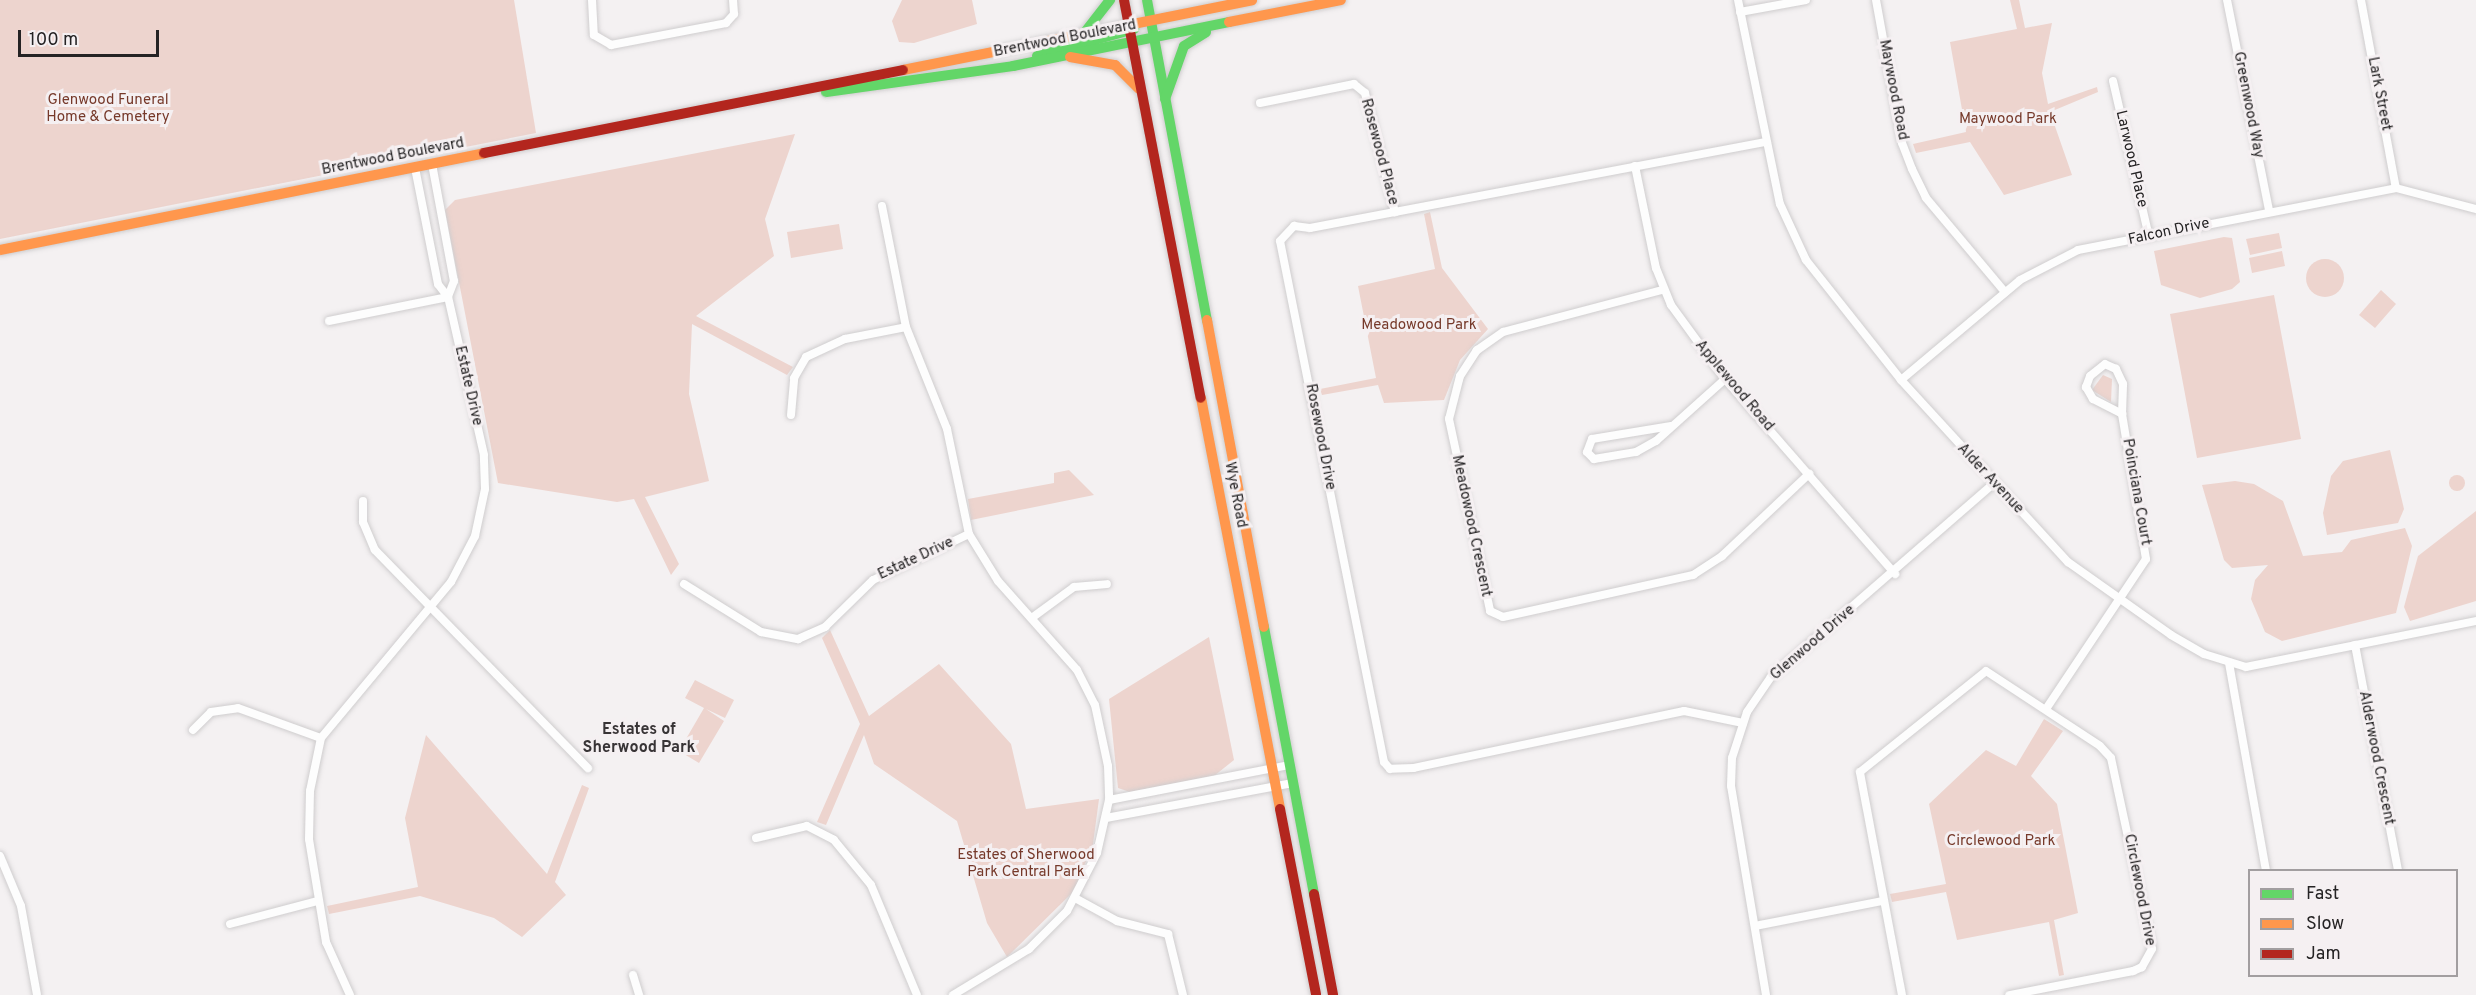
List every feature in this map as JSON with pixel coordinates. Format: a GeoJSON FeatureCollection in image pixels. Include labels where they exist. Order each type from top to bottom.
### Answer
{"type":"FeatureCollection","features":[{"type":"Feature","properties":{"kind":"main road"},"geometry":{"type":"LineString","coordinates":[[1082,34],[1110,0]]}},
{"type":"Feature","properties":{"kind":"main road","name":"Wye Road"},"geometry":{"type":"LineString","coordinates":[[1124,0],[1316,995]]}},
{"type":"Feature","properties":{"kind":"main road","name":"Wye Road"},"geometry":{"type":"LineString","coordinates":[[1147,0],[1164,103],[1333,995]]}},
{"type":"Feature","properties":{"kind":"main road","name":"Brentwood Boulevard"},"geometry":{"type":"LineString","coordinates":[[0,250],[793,94],[1082,34],[1130,28],[1150,20],[1252,0]]}},
{"type":"Feature","properties":{"kind":"main road","name":"Brentwood Boulevard"},"geometry":{"type":"LineString","coordinates":[[793,94],[865,89],[1014,66],[1341,0]]}},
{"type":"Feature","properties":{"kind":"main road"},"geometry":{"type":"LineString","coordinates":[[1164,103],[1184,46],[1223,25]]}},
{"type":"Feature","properties":{"kind":"main road"},"geometry":{"type":"LineString","coordinates":[[1014,66],[1059,47],[1130,28]]}},
{"type":"Feature","properties":{"kind":"main road"},"geometry":{"type":"LineString","coordinates":[[1067,56],[1122,70],[1139,88],[1145,107]]}},
{"type":"Feature","properties":{"kind":"street"},"geometry":{"type":"LineString","coordinates":[[592,0],[594,35],[611,45],[726,23],[734,14],[733,0]]}},
{"type":"Feature","properties":{"kind":"street","name":"Alder Avenue"},"geometry":{"type":"LineString","coordinates":[[1738,0],[1780,204],[1806,260],[1901,380],[1993,484],[2068,562],[2171,634],[2229,663],[2246,667],[2476,621]]}},
{"type":"Feature","properties":{"kind":"street"},"geometry":{"type":"LineString","coordinates":[[1740,12],[1806,0]]}},
{"type":"Feature","properties":{"kind":"street","name":"Maywood Road"},"geometry":{"type":"LineString","coordinates":[[1876,0],[1902,143],[1912,168],[1926,198],[2005,292]]}},
{"type":"Feature","properties":{"kind":"street","name":"Greenwood Way"},"geometry":{"type":"LineString","coordinates":[[2228,0],[2269,210]]}},
{"type":"Feature","properties":{"kind":"street","name":"Lark Street"},"geometry":{"type":"LineString","coordinates":[[2361,0],[2396,188]]}},
{"type":"Feature","properties":{"kind":"street","name":"Larwood Place"},"geometry":{"type":"LineString","coordinates":[[2113,81],[2149,237]]}},
{"type":"Feature","properties":{"kind":"street","name":"Rosewood Place"},"geometry":{"type":"LineString","coordinates":[[1260,103],[1354,84],[1365,93],[1395,212]]}},
{"type":"Feature","properties":{"kind":"street","name":"Rosewood Drive"},"geometry":{"type":"LineString","coordinates":[[1743,723],[1684,711],[1398,771],[1384,762],[1280,241],[1294,226],[1395,212],[1766,142]]}},
{"type":"Feature","properties":{"kind":"street","name":"Estate Drive"},"geometry":{"type":"LineString","coordinates":[[432,164],[454,281],[448,297]]}},
{"type":"Feature","properties":{"kind":"street","name":"Applewood Road"},"geometry":{"type":"LineString","coordinates":[[1635,166],[1662,290],[1725,379],[1895,574]]}},
{"type":"Feature","properties":{"kind":"street","name":"Estate Drive"},"geometry":{"type":"LineString","coordinates":[[350,995],[334,968],[317,901],[308,816],[321,738],[430,605],[468,551],[484,489],[484,455],[448,297],[438,284],[416,168]]}},
{"type":"Feature","properties":{"kind":"street","name":"Falcon Drive"},"geometry":{"type":"LineString","coordinates":[[1901,380],[2005,292],[2040,267],[2078,250],[2149,237],[2269,210],[2396,188],[2476,209]]}},
{"type":"Feature","properties":{"kind":"street","name":"Estate Drive"},"geometry":{"type":"LineString","coordinates":[[882,206],[906,327],[947,429],[969,534],[992,573],[1033,617],[1077,670],[1095,705],[1106,743],[1109,800],[1106,818],[1076,898],[1029,949],[953,995]]}},
{"type":"Feature","properties":{"kind":"street","name":"Meadowood Crescent"},"geometry":{"type":"LineString","coordinates":[[1662,290],[1503,332],[1477,350],[1460,376],[1449,420],[1490,611],[1503,617],[1693,575],[1722,556],[1809,474]]}},
{"type":"Feature","properties":{"kind":"street"},"geometry":{"type":"LineString","coordinates":[[329,321],[448,297]]}},
{"type":"Feature","properties":{"kind":"street"},"geometry":{"type":"LineString","coordinates":[[791,415],[794,378],[806,357],[845,339],[906,327]]}},
{"type":"Feature","properties":{"kind":"street","name":"Poinciana Court"},"geometry":{"type":"LineString","coordinates":[[2121,599],[2147,551],[2122,414],[2122,384],[2116,369],[2104,364],[2090,376],[2086,387],[2093,399],[2122,414]]}},
{"type":"Feature","properties":{"kind":"street"},"geometry":{"type":"LineString","coordinates":[[1671,426],[1592,439],[1587,452],[1594,459],[1636,452],[1671,426],[1725,379]]}},
{"type":"Feature","properties":{"kind":"street","name":"Glenwood Drive"},"geometry":{"type":"LineString","coordinates":[[1766,995],[1731,786],[1743,723],[1771,677],[1895,574],[1993,484]]}},
{"type":"Feature","properties":{"kind":"street"},"geometry":{"type":"LineString","coordinates":[[363,501],[363,522],[375,550],[588,768]]}},
{"type":"Feature","properties":{"kind":"street","name":"Estate Drive"},"geometry":{"type":"LineString","coordinates":[[684,584],[761,632],[798,639],[825,627],[873,580],[969,534]]}},
{"type":"Feature","properties":{"kind":"street"},"geometry":{"type":"LineString","coordinates":[[1033,617],[1074,587],[1107,584]]}},
{"type":"Feature","properties":{"kind":"street"},"geometry":{"type":"LineString","coordinates":[[2046,708],[2121,599]]}},
{"type":"Feature","properties":{"kind":"street","name":"Alderwood Crescent"},"geometry":{"type":"LineString","coordinates":[[2355,645],[2397,869]]}},
{"type":"Feature","properties":{"kind":"street"},"geometry":{"type":"LineString","coordinates":[[2229,663],[2266,869]]}},
{"type":"Feature","properties":{"kind":"street","name":"Circlewood Drive"},"geometry":{"type":"LineString","coordinates":[[1902,995],[1861,790],[1865,767],[1986,671],[2046,708],[2111,758],[2152,949],[2142,967],[2133,970],[2009,995]]}},
{"type":"Feature","properties":{"kind":"street"},"geometry":{"type":"LineString","coordinates":[[193,730],[211,712],[238,708],[321,738]]}},
{"type":"Feature","properties":{"kind":"street"},"geometry":{"type":"LineString","coordinates":[[1109,800],[1289,765]]}},
{"type":"Feature","properties":{"kind":"street"},"geometry":{"type":"LineString","coordinates":[[1106,818],[1293,783]]}},
{"type":"Feature","properties":{"kind":"street"},"geometry":{"type":"LineString","coordinates":[[756,838],[807,826],[834,840],[871,885],[917,995]]}},
{"type":"Feature","properties":{"kind":"street"},"geometry":{"type":"LineString","coordinates":[[0,856],[21,906],[37,995]]}},
{"type":"Feature","properties":{"kind":"street"},"geometry":{"type":"LineString","coordinates":[[1076,898],[1117,921],[1168,934],[1183,995]]}},
{"type":"Feature","properties":{"kind":"street"},"geometry":{"type":"LineString","coordinates":[[230,924],[317,901]]}},
{"type":"Feature","properties":{"kind":"street"},"geometry":{"type":"LineString","coordinates":[[1755,926],[1882,901]]}},
{"type":"Feature","properties":{"kind":"street"},"geometry":{"type":"LineString","coordinates":[[633,975],[639,995]]}},
{"type":"Feature","properties":{"kind":"green space","name":"Glenwood Funeral Home & Cemetery"},"geometry":{"type":"Polygon","coordinates":[[[0,0],[514,0],[536,133],[0,239],[0,0]]]}},
{"type":"Feature","properties":{"kind":"green space"},"geometry":{"type":"Polygon","coordinates":[[[902,0],[972,0],[977,24],[914,43],[899,42],[892,21],[902,0]]]}},
{"type":"Feature","properties":{"kind":"green space","name":"Maywood Park"},"geometry":{"type":"Polygon","coordinates":[[[2010,0],[2019,0],[2025,28],[2052,23],[2042,73],[2048,104],[2097,87],[2098,92],[2050,112],[2072,175],[2004,195],[1970,142],[1916,153],[1913,144],[1966,132],[1950,42],[2017,29],[2010,0]]]}},
{"type":"Feature","properties":{"kind":"green space"},"geometry":{"type":"Polygon","coordinates":[[[795,134],[765,219],[774,256],[696,316],[793,367],[787,375],[692,324],[689,394],[709,481],[645,497],[679,564],[671,575],[634,499],[617,502],[498,483],[445,210],[455,200],[795,134]]]}},
{"type":"Feature","properties":{"kind":"green space","name":"Meadowood Park"},"geometry":{"type":"Polygon","coordinates":[[[1430,212],[1442,268],[1488,329],[1460,360],[1444,400],[1384,403],[1378,385],[1322,395],[1320,389],[1376,378],[1358,286],[1435,269],[1424,214],[1430,212]]]}},
{"type":"Feature","properties":{"kind":"green space"},"geometry":{"type":"Polygon","coordinates":[[[839,224],[843,249],[791,258],[787,232],[839,224]]]}},
{"type":"Feature","properties":{"kind":"green space"},"geometry":{"type":"Polygon","coordinates":[[[2279,233],[2282,248],[2250,255],[2246,239],[2279,233]]]}},
{"type":"Feature","properties":{"kind":"green space"},"geometry":{"type":"Polygon","coordinates":[[[2224,237],[2232,238],[2240,282],[2232,289],[2200,298],[2161,285],[2154,251],[2224,237]]]}},
{"type":"Feature","properties":{"kind":"green space"},"geometry":{"type":"Polygon","coordinates":[[[2282,251],[2285,266],[2252,273],[2249,258],[2282,251]]]}},
{"type":"Feature","properties":{"kind":"green space"},"geometry":{"type":"Polygon","coordinates":[[[2325,259],[2339,264],[2344,278],[2339,292],[2325,297],[2311,292],[2306,278],[2311,264],[2325,259]]]}},
{"type":"Feature","properties":{"kind":"green space"},"geometry":{"type":"Polygon","coordinates":[[[2381,290],[2396,304],[2375,328],[2359,315],[2381,290]]]}},
{"type":"Feature","properties":{"kind":"green space"},"geometry":{"type":"Polygon","coordinates":[[[2274,295],[2301,439],[2197,458],[2170,314],[2274,295]]]}},
{"type":"Feature","properties":{"kind":"green space"},"geometry":{"type":"Polygon","coordinates":[[[2103,375],[2112,379],[2111,402],[2092,390],[2103,375]]]}},
{"type":"Feature","properties":{"kind":"green space"},"geometry":{"type":"Polygon","coordinates":[[[2390,450],[2404,509],[2398,523],[2327,535],[2323,513],[2331,476],[2343,461],[2390,450]]]}},
{"type":"Feature","properties":{"kind":"green space"},"geometry":{"type":"Polygon","coordinates":[[[1069,470],[1094,495],[971,520],[968,499],[1054,483],[1054,473],[1069,470]]]}},
{"type":"Feature","properties":{"kind":"green space"},"geometry":{"type":"Polygon","coordinates":[[[2454,475],[2460,475],[2465,483],[2463,489],[2454,491],[2449,486],[2449,480],[2454,475]]]}},
{"type":"Feature","properties":{"kind":"green space"},"geometry":{"type":"Polygon","coordinates":[[[2235,481],[2254,484],[2283,501],[2303,556],[2342,552],[2351,540],[2405,528],[2412,546],[2396,613],[2282,641],[2265,632],[2251,599],[2255,580],[2268,565],[2232,568],[2224,560],[2202,485],[2235,481]]]}},
{"type":"Feature","properties":{"kind":"green space"},"geometry":{"type":"Polygon","coordinates":[[[2476,511],[2476,601],[2410,621],[2404,607],[2418,556],[2476,511]]]}},
{"type":"Feature","properties":{"kind":"green space","name":"Estates of Sherwood Park Central Park"},"geometry":{"type":"Polygon","coordinates":[[[830,630],[869,716],[939,664],[1011,744],[1026,809],[1099,799],[1093,844],[1074,891],[1007,957],[987,923],[957,821],[874,764],[864,735],[826,825],[817,822],[860,724],[822,638],[830,630]]]}},
{"type":"Feature","properties":{"kind":"green space"},"geometry":{"type":"Polygon","coordinates":[[[1209,637],[1234,760],[1214,776],[1130,792],[1118,788],[1109,699],[1209,637]]]}},
{"type":"Feature","properties":{"kind":"green space"},"geometry":{"type":"Polygon","coordinates":[[[695,680],[734,700],[725,718],[706,709],[724,721],[699,763],[679,751],[704,708],[685,698],[695,680]]]}},
{"type":"Feature","properties":{"kind":"green space","name":"Circlewood Park"},"geometry":{"type":"Polygon","coordinates":[[[2044,719],[2063,731],[2031,776],[2057,804],[2078,913],[2054,920],[2064,975],[2059,976],[2049,922],[1957,940],[1946,892],[1892,902],[1890,894],[1946,884],[1929,804],[1986,750],[2016,766],[2044,719]]]}},
{"type":"Feature","properties":{"kind":"green space"},"geometry":{"type":"Polygon","coordinates":[[[426,735],[547,874],[582,785],[589,788],[555,882],[566,895],[522,937],[494,918],[420,896],[329,914],[327,906],[418,887],[405,818],[426,735]]]}},
{"type":"Feature","properties":{"kind":"traffic: fast"},"geometry":{"type":"LineString","coordinates":[[1085,32],[1110,0]]}},
{"type":"Feature","properties":{"kind":"traffic: fast"},"geometry":{"type":"LineString","coordinates":[[1147,0],[1207,320]]}},
{"type":"Feature","properties":{"kind":"traffic: fast"},"geometry":{"type":"LineString","coordinates":[[826,92],[1013,66],[1229,22]]}},
{"type":"Feature","properties":{"kind":"traffic: fast"},"geometry":{"type":"LineString","coordinates":[[1037,56],[1134,29]]}},
{"type":"Feature","properties":{"kind":"traffic: fast"},"geometry":{"type":"LineString","coordinates":[[1165,99],[1184,46],[1206,32]]}},
{"type":"Feature","properties":{"kind":"traffic: fast"},"geometry":{"type":"LineString","coordinates":[[1264,627],[1314,894]]}},
{"type":"Feature","properties":{"kind":"traffic: slow"},"geometry":{"type":"LineString","coordinates":[[903,70],[1252,0]]}},
{"type":"Feature","properties":{"kind":"traffic: slow"},"geometry":{"type":"LineString","coordinates":[[1229,22],[1341,0]]}},
{"type":"Feature","properties":{"kind":"traffic: slow"},"geometry":{"type":"LineString","coordinates":[[1070,57],[1115,65],[1139,89]]}},
{"type":"Feature","properties":{"kind":"traffic: slow"},"geometry":{"type":"LineString","coordinates":[[0,250],[484,153]]}},
{"type":"Feature","properties":{"kind":"traffic: slow"},"geometry":{"type":"LineString","coordinates":[[1207,320],[1264,627]]}},
{"type":"Feature","properties":{"kind":"traffic: slow"},"geometry":{"type":"LineString","coordinates":[[1201,398],[1280,809]]}},
{"type":"Feature","properties":{"kind":"traffic: jam"},"geometry":{"type":"LineString","coordinates":[[1124,0],[1201,398]]}},
{"type":"Feature","properties":{"kind":"traffic: jam"},"geometry":{"type":"LineString","coordinates":[[484,153],[903,70]]}},
{"type":"Feature","properties":{"kind":"traffic: jam"},"geometry":{"type":"LineString","coordinates":[[1280,809],[1316,995]]}},
{"type":"Feature","properties":{"kind":"traffic: jam"},"geometry":{"type":"LineString","coordinates":[[1314,894],[1333,995]]}},
{"type":"Feature","properties":{"kind":"district","name":"Estates of Sherwood Park"},"geometry":{"type":"Point","coordinates":[639,739]}}]}
